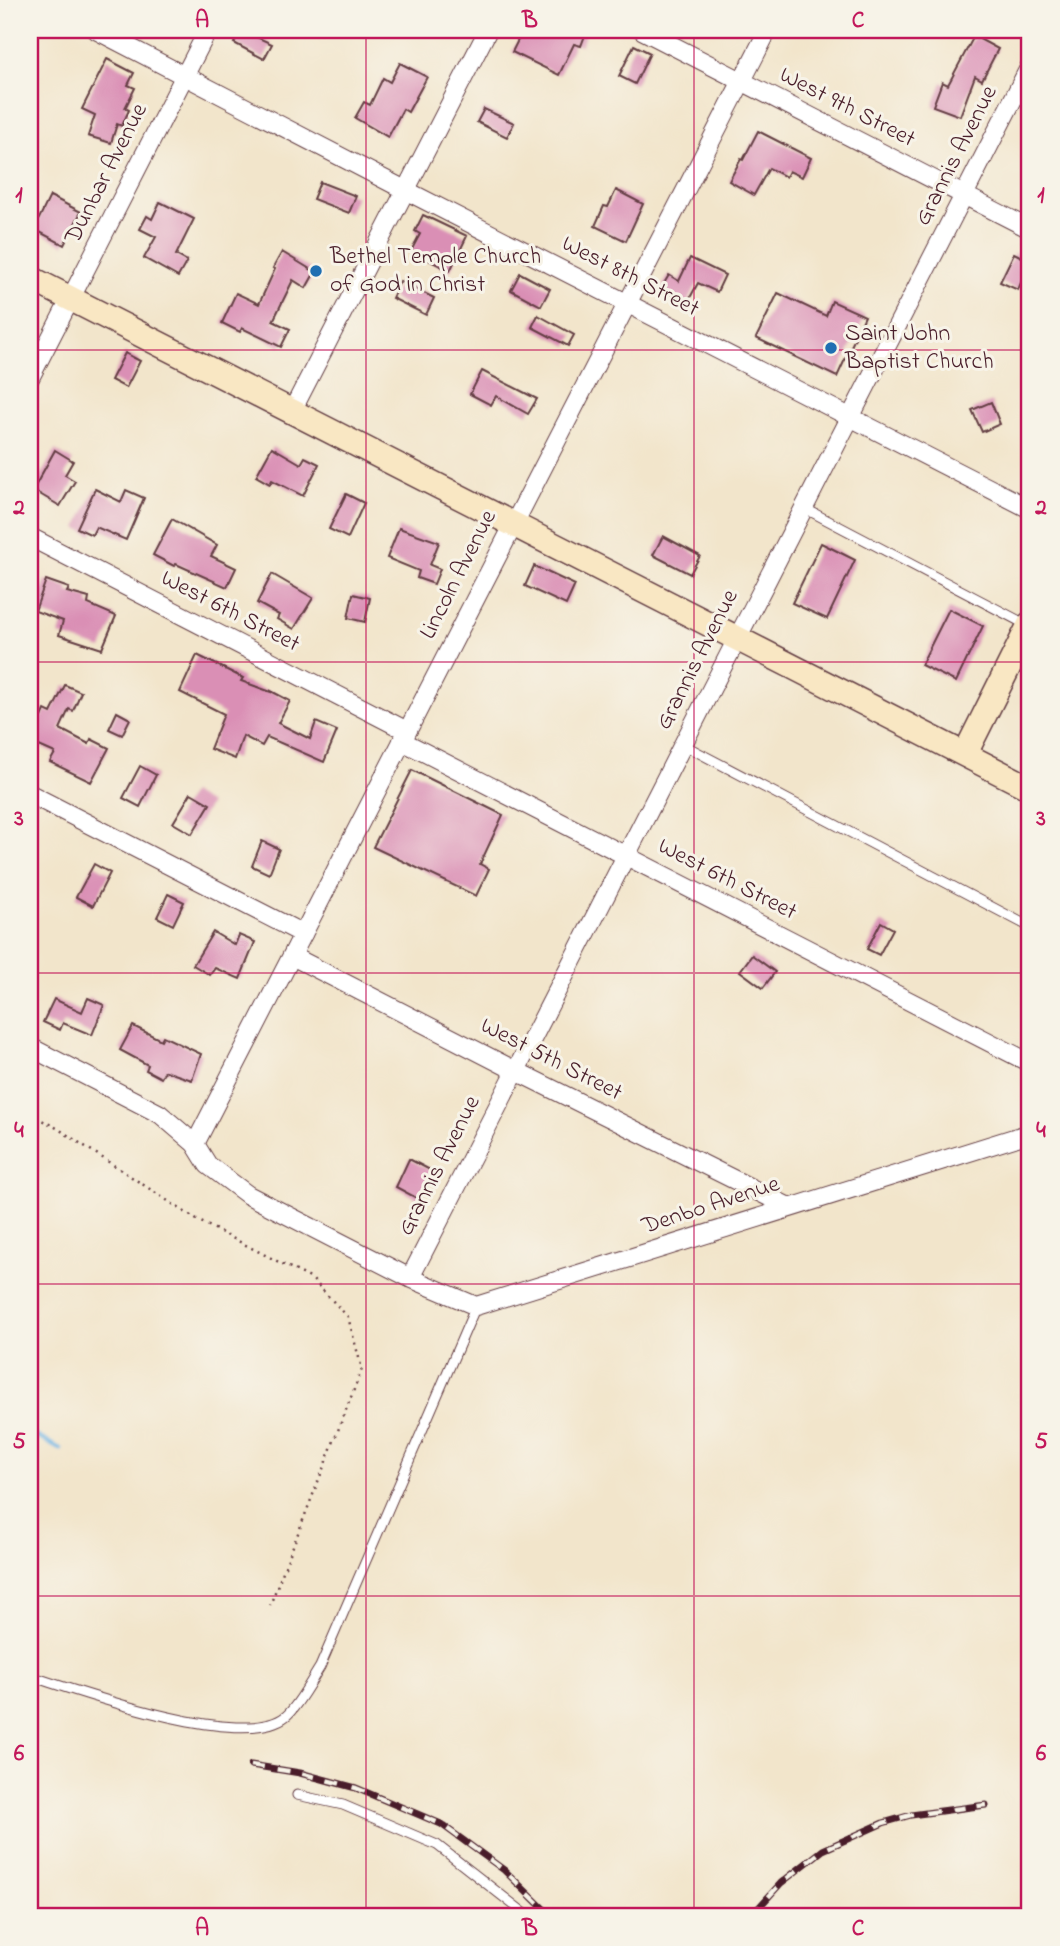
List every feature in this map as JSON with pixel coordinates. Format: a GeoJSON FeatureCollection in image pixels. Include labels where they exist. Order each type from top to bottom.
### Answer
{"type":"FeatureCollection","features":[{"type":"Feature","properties":{"kind":"main road"},"geometry":{"type":"LineString","coordinates":[[30,278],[1030,788]]}},
{"type":"Feature","properties":{"kind":"main road"},"geometry":{"type":"LineString","coordinates":[[965,754],[1030,625]]}},
{"type":"Feature","properties":{"kind":"street","name":"West 8th Street"},"geometry":{"type":"LineString","coordinates":[[96,30],[405,191],[1030,509]]}},
{"type":"Feature","properties":{"kind":"street","name":"Dunbar Avenue"},"geometry":{"type":"LineString","coordinates":[[30,378],[208,30]]}},
{"type":"Feature","properties":{"kind":"street"},"geometry":{"type":"LineString","coordinates":[[291,413],[488,30]]}},
{"type":"Feature","properties":{"kind":"street","name":"West 9th Street"},"geometry":{"type":"LineString","coordinates":[[642,30],[1030,229]]}},
{"type":"Feature","properties":{"kind":"street","name":"Lincoln Avenue"},"geometry":{"type":"LineString","coordinates":[[195,1144],[768,30]]}},
{"type":"Feature","properties":{"kind":"street","name":"Grannis Avenue"},"geometry":{"type":"LineString","coordinates":[[410,1278],[1030,66]]}},
{"type":"Feature","properties":{"kind":"street","name":"West 6th Street"},"geometry":{"type":"LineString","coordinates":[[30,537],[626,855],[1028,1056]]}},
{"type":"Feature","properties":{"kind":"street"},"geometry":{"type":"LineString","coordinates":[[30,794],[303,934]]}},
{"type":"Feature","properties":{"kind":"street","name":"West 5th Street"},"geometry":{"type":"LineString","coordinates":[[292,956],[789,1207]]}},
{"type":"Feature","properties":{"kind":"street"},"geometry":{"type":"LineString","coordinates":[[30,1047],[160,1114],[195,1144],[208,1166],[248,1195],[410,1278],[477,1306]]}},
{"type":"Feature","properties":{"kind":"street","name":"Denbo Avenue"},"geometry":{"type":"LineString","coordinates":[[477,1306],[1030,1132]]}},
{"type":"Feature","properties":{"kind":"lane"},"geometry":{"type":"LineString","coordinates":[[804,508],[1030,625]]}},
{"type":"Feature","properties":{"kind":"lane"},"geometry":{"type":"LineString","coordinates":[[682,744],[1030,927]]}},
{"type":"Feature","properties":{"kind":"lane"},"geometry":{"type":"LineString","coordinates":[[30,1676],[150,1713],[220,1726],[266,1726],[286,1715],[320,1667],[477,1306]]}},
{"type":"Feature","properties":{"kind":"lane"},"geometry":{"type":"LineString","coordinates":[[297,1795],[343,1805],[437,1845],[528,1916]]}},
{"type":"Feature","properties":{"kind":"path"},"geometry":{"type":"LineString","coordinates":[[30,1114],[57,1128],[197,1220],[312,1279],[348,1317],[362,1369],[270,1605]]}},
{"type":"Feature","properties":{"kind":"building"},"geometry":{"type":"Polygon","coordinates":[[[241,30],[272,44],[264,59],[234,43],[241,30]]]}},
{"type":"Feature","properties":{"kind":"building"},"geometry":{"type":"Polygon","coordinates":[[[523,30],[587,30],[581,46],[574,44],[559,75],[512,52],[523,30]]]}},
{"type":"Feature","properties":{"kind":"building"},"geometry":{"type":"Polygon","coordinates":[[[974,36],[998,49],[982,80],[975,76],[960,116],[933,106],[942,82],[948,85],[974,36]]]}},
{"type":"Feature","properties":{"kind":"building"},"geometry":{"type":"Polygon","coordinates":[[[634,45],[650,53],[635,84],[619,76],[634,45]]]}},
{"type":"Feature","properties":{"kind":"building"},"geometry":{"type":"Polygon","coordinates":[[[107,59],[134,73],[128,85],[135,88],[125,108],[129,110],[122,126],[117,124],[111,143],[88,136],[95,115],[82,109],[107,59]]]}},
{"type":"Feature","properties":{"kind":"building"},"geometry":{"type":"Polygon","coordinates":[[[400,63],[427,77],[408,112],[403,109],[388,137],[355,118],[364,102],[370,105],[383,78],[390,82],[400,63]]]}},
{"type":"Feature","properties":{"kind":"building"},"geometry":{"type":"Polygon","coordinates":[[[484,109],[514,123],[507,137],[477,122],[484,109]]]}},
{"type":"Feature","properties":{"kind":"building"},"geometry":{"type":"Polygon","coordinates":[[[758,131],[811,158],[802,177],[789,171],[786,177],[769,168],[754,195],[729,181],[758,131]]]}},
{"type":"Feature","properties":{"kind":"building"},"geometry":{"type":"Polygon","coordinates":[[[320,182],[356,196],[349,213],[313,199],[320,182]]]}},
{"type":"Feature","properties":{"kind":"building"},"geometry":{"type":"Polygon","coordinates":[[[616,190],[643,204],[626,241],[595,226],[604,206],[608,207],[616,190]]]}},
{"type":"Feature","properties":{"kind":"building"},"geometry":{"type":"Polygon","coordinates":[[[50,196],[81,212],[64,245],[34,229],[50,196]]]}},
{"type":"Feature","properties":{"kind":"building"},"geometry":{"type":"Polygon","coordinates":[[[160,202],[194,219],[176,255],[187,261],[178,277],[144,258],[156,237],[140,229],[147,216],[152,219],[160,202]]]}},
{"type":"Feature","properties":{"kind":"building"},"geometry":{"type":"Polygon","coordinates":[[[423,215],[467,236],[450,271],[411,251],[420,234],[415,231],[423,215]]]}},
{"type":"Feature","properties":{"kind":"building"},"geometry":{"type":"Polygon","coordinates":[[[282,252],[315,272],[306,288],[293,280],[273,321],[290,329],[281,347],[242,328],[240,332],[222,323],[236,293],[259,304],[282,252]]]}},
{"type":"Feature","properties":{"kind":"building"},"geometry":{"type":"Polygon","coordinates":[[[1014,253],[1030,261],[1018,290],[1000,282],[1014,253]]]}},
{"type":"Feature","properties":{"kind":"building"},"geometry":{"type":"Polygon","coordinates":[[[690,258],[725,275],[717,292],[698,283],[686,305],[660,290],[669,275],[679,281],[690,258]]]}},
{"type":"Feature","properties":{"kind":"building"},"geometry":{"type":"Polygon","coordinates":[[[520,273],[550,289],[541,306],[511,290],[520,273]]]}},
{"type":"Feature","properties":{"kind":"building"},"geometry":{"type":"Polygon","coordinates":[[[400,281],[434,298],[426,315],[392,298],[400,281]]]}},
{"type":"Feature","properties":{"kind":"building"},"geometry":{"type":"Polygon","coordinates":[[[778,293],[826,316],[832,301],[865,316],[837,377],[756,338],[778,293]]]}},
{"type":"Feature","properties":{"kind":"building"},"geometry":{"type":"Polygon","coordinates":[[[538,315],[574,335],[568,346],[532,327],[538,315]]]}},
{"type":"Feature","properties":{"kind":"building"},"geometry":{"type":"Polygon","coordinates":[[[125,353],[140,361],[126,388],[111,380],[125,353]]]}},
{"type":"Feature","properties":{"kind":"building"},"geometry":{"type":"Polygon","coordinates":[[[482,371],[537,399],[528,414],[496,396],[491,405],[470,394],[482,371]]]}},
{"type":"Feature","properties":{"kind":"building"},"geometry":{"type":"Polygon","coordinates":[[[991,402],[1000,424],[982,432],[972,410],[991,402]]]}},
{"type":"Feature","properties":{"kind":"building"},"geometry":{"type":"Polygon","coordinates":[[[272,447],[301,464],[305,457],[319,464],[303,496],[272,480],[270,484],[256,476],[272,447]]]}},
{"type":"Feature","properties":{"kind":"building"},"geometry":{"type":"Polygon","coordinates":[[[55,450],[73,461],[65,475],[75,481],[60,506],[33,490],[55,450]]]}},
{"type":"Feature","properties":{"kind":"building"},"geometry":{"type":"Polygon","coordinates":[[[95,489],[121,502],[126,490],[144,498],[126,540],[96,527],[92,535],[77,528],[95,489]]]}},
{"type":"Feature","properties":{"kind":"building"},"geometry":{"type":"Polygon","coordinates":[[[346,494],[364,503],[348,538],[329,529],[346,494]]]}},
{"type":"Feature","properties":{"kind":"building"},"geometry":{"type":"Polygon","coordinates":[[[172,519],[217,545],[211,556],[236,568],[227,587],[153,555],[172,519]]]}},
{"type":"Feature","properties":{"kind":"building"},"geometry":{"type":"Polygon","coordinates":[[[399,528],[439,542],[430,565],[440,569],[434,584],[417,578],[419,571],[387,558],[399,528]]]}},
{"type":"Feature","properties":{"kind":"building"},"geometry":{"type":"Polygon","coordinates":[[[663,536],[700,556],[690,574],[653,555],[663,536]]]}},
{"type":"Feature","properties":{"kind":"building"},"geometry":{"type":"Polygon","coordinates":[[[821,543],[855,560],[827,619],[792,603],[821,543]]]}},
{"type":"Feature","properties":{"kind":"building"},"geometry":{"type":"Polygon","coordinates":[[[534,566],[575,585],[566,605],[525,586],[534,566]]]}},
{"type":"Feature","properties":{"kind":"building"},"geometry":{"type":"Polygon","coordinates":[[[272,574],[313,598],[294,629],[277,619],[279,615],[257,603],[272,574]]]}},
{"type":"Feature","properties":{"kind":"building"},"geometry":{"type":"Polygon","coordinates":[[[46,580],[69,588],[67,592],[89,598],[88,604],[116,616],[102,649],[59,635],[63,621],[35,611],[46,580]]]}},
{"type":"Feature","properties":{"kind":"building"},"geometry":{"type":"Polygon","coordinates":[[[353,594],[370,598],[365,622],[348,618],[353,594]]]}},
{"type":"Feature","properties":{"kind":"building"},"geometry":{"type":"Polygon","coordinates":[[[949,609],[983,626],[956,682],[921,665],[949,609]]]}},
{"type":"Feature","properties":{"kind":"building"},"geometry":{"type":"Polygon","coordinates":[[[197,655],[243,678],[241,681],[290,701],[278,723],[310,739],[316,722],[337,731],[324,762],[267,737],[262,746],[243,736],[235,759],[210,749],[224,714],[180,692],[197,655]]]}},
{"type":"Feature","properties":{"kind":"building"},"geometry":{"type":"Polygon","coordinates":[[[65,685],[81,692],[73,711],[69,709],[60,729],[89,744],[91,739],[109,748],[91,782],[50,762],[55,753],[30,742],[30,710],[42,717],[45,710],[51,713],[65,685]]]}},
{"type":"Feature","properties":{"kind":"building"},"geometry":{"type":"Polygon","coordinates":[[[117,712],[130,719],[122,735],[109,729],[117,712]]]}},
{"type":"Feature","properties":{"kind":"building"},"geometry":{"type":"Polygon","coordinates":[[[140,766],[156,775],[140,807],[123,798],[140,766]]]}},
{"type":"Feature","properties":{"kind":"building"},"geometry":{"type":"Polygon","coordinates":[[[412,770],[503,815],[480,864],[489,869],[476,896],[373,847],[412,770]]]}},
{"type":"Feature","properties":{"kind":"building"},"geometry":{"type":"Polygon","coordinates":[[[191,793],[210,804],[192,834],[173,823],[191,793]]]}},
{"type":"Feature","properties":{"kind":"building"},"geometry":{"type":"Polygon","coordinates":[[[262,841],[279,849],[269,874],[252,866],[262,841]]]}},
{"type":"Feature","properties":{"kind":"building"},"geometry":{"type":"Polygon","coordinates":[[[94,864],[110,873],[93,906],[76,897],[94,864]]]}},
{"type":"Feature","properties":{"kind":"building"},"geometry":{"type":"Polygon","coordinates":[[[168,894],[184,902],[173,925],[157,917],[168,894]]]}},
{"type":"Feature","properties":{"kind":"building"},"geometry":{"type":"Polygon","coordinates":[[[881,922],[893,929],[879,955],[867,949],[881,922]]]}},
{"type":"Feature","properties":{"kind":"building"},"geometry":{"type":"Polygon","coordinates":[[[213,932],[235,945],[239,935],[255,942],[240,979],[215,968],[210,975],[193,965],[213,932]]]}},
{"type":"Feature","properties":{"kind":"building"},"geometry":{"type":"Polygon","coordinates":[[[752,955],[775,972],[763,988],[740,971],[752,955]]]}},
{"type":"Feature","properties":{"kind":"building"},"geometry":{"type":"Polygon","coordinates":[[[88,998],[104,1005],[92,1035],[63,1023],[60,1030],[43,1022],[54,999],[82,1012],[88,998]]]}},
{"type":"Feature","properties":{"kind":"building"},"geometry":{"type":"Polygon","coordinates":[[[133,1026],[161,1040],[163,1036],[201,1054],[192,1080],[165,1071],[161,1078],[146,1070],[148,1065],[120,1050],[133,1026]]]}},
{"type":"Feature","properties":{"kind":"building"},"geometry":{"type":"Polygon","coordinates":[[[409,1159],[434,1172],[420,1200],[396,1187],[409,1159]]]}},
{"type":"Feature","properties":{"kind":"waterway"},"geometry":{"type":"LineString","coordinates":[[30,1433],[60,1449]]}},
{"type":"Feature","properties":{"kind":"railway"},"geometry":{"type":"LineString","coordinates":[[251,1765],[300,1773],[356,1788],[441,1824],[504,1870],[551,1916]]}},
{"type":"Feature","properties":{"kind":"railway"},"geometry":{"type":"LineString","coordinates":[[751,1916],[781,1883],[823,1850],[883,1823],[911,1815],[986,1805]]}},
{"type":"Feature","properties":{"kind":"place","name":"Bethel Temple Church of God in Christ"},"geometry":{"type":"Point","coordinates":[316,271]}},
{"type":"Feature","properties":{"kind":"place","name":"Saint John Baptist Church"},"geometry":{"type":"Point","coordinates":[831,348]}}]}
